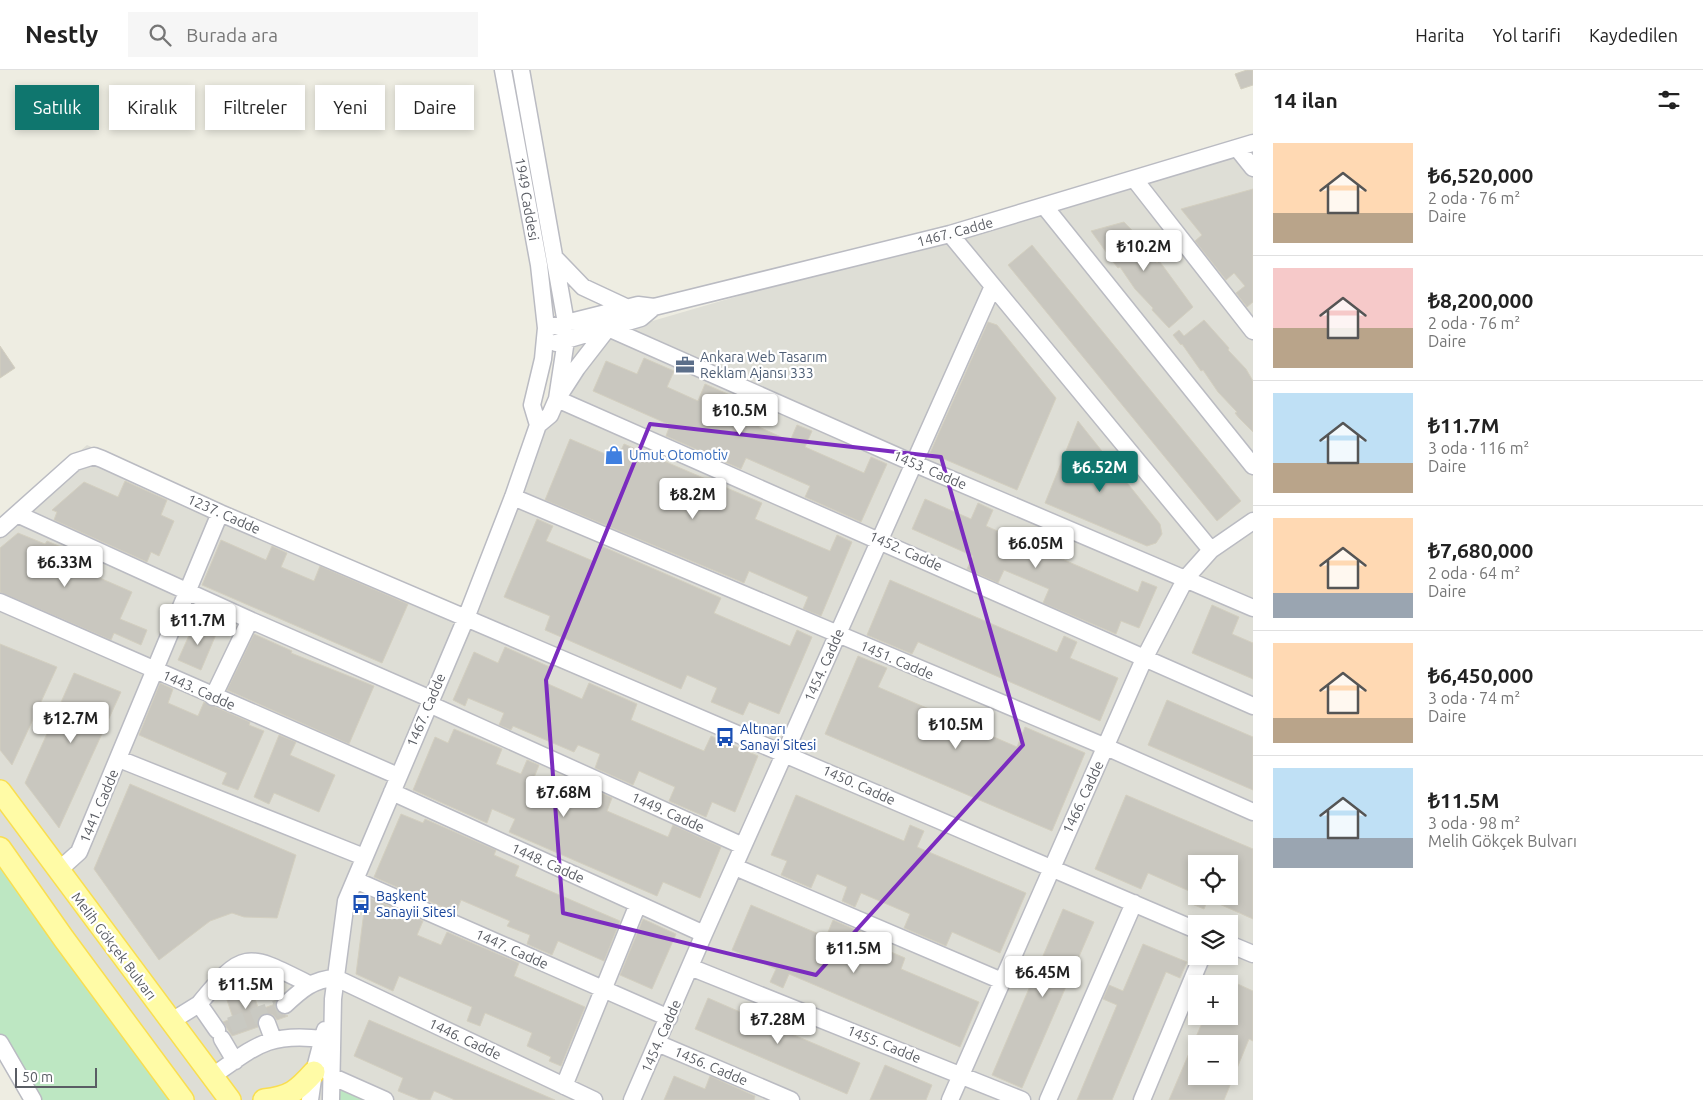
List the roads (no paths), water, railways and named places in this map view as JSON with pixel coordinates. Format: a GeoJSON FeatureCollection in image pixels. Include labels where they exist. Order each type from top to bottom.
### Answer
{"type":"FeatureCollection","features":[{"type":"Feature","properties":{"kind":"main road","name":"Melih Gökçek Bulvarı"},"geometry":{"type":"LineString","coordinates":[[0,791],[170,1022],[230,1100]]}},
{"type":"Feature","properties":{"kind":"main road"},"geometry":{"type":"LineString","coordinates":[[0,848],[64,939],[183,1100]]}},
{"type":"Feature","properties":{"kind":"main road"},"geometry":{"type":"LineString","coordinates":[[212,1078],[263,1100],[282,1098],[297,1091],[323,1074]]}},
{"type":"Feature","properties":{"kind":"street","name":"1949 Caddesi"},"geometry":{"type":"LineString","coordinates":[[503,70],[539,265],[546,328]]}},
{"type":"Feature","properties":{"kind":"street","name":"1949 Caddesi"},"geometry":{"type":"LineString","coordinates":[[521,70],[566,323]]}},
{"type":"Feature","properties":{"kind":"street","name":"1467. Cadde"},"geometry":{"type":"LineString","coordinates":[[546,328],[638,306],[654,307],[950,234],[1253,143]]}},
{"type":"Feature","properties":{"kind":"street"},"geometry":{"type":"LineString","coordinates":[[1236,148],[1253,168]]}},
{"type":"Feature","properties":{"kind":"street"},"geometry":{"type":"LineString","coordinates":[[1135,180],[1253,331]]}},
{"type":"Feature","properties":{"kind":"street"},"geometry":{"type":"LineString","coordinates":[[1045,207],[1253,466]]}},
{"type":"Feature","properties":{"kind":"street"},"geometry":{"type":"LineString","coordinates":[[950,234],[1211,550]]}},
{"type":"Feature","properties":{"kind":"street"},"geometry":{"type":"LineString","coordinates":[[554,256],[583,287],[628,308]]}},
{"type":"Feature","properties":{"kind":"street","name":"1454. Cadde"},"geometry":{"type":"LineString","coordinates":[[632,1100],[879,539],[993,286]]}},
{"type":"Feature","properties":{"kind":"street","name":"1467. Cadde"},"geometry":{"type":"LineString","coordinates":[[544,346],[640,318],[654,307]]}},
{"type":"Feature","properties":{"kind":"street","name":"1467. Cadde"},"geometry":{"type":"LineString","coordinates":[[310,1100],[323,1074],[346,901],[466,618],[513,497],[538,425],[550,415],[557,399],[566,340],[566,323]]}},
{"type":"Feature","properties":{"kind":"street"},"geometry":{"type":"LineString","coordinates":[[538,425],[532,405],[546,328]]}},
{"type":"Feature","properties":{"kind":"street"},"geometry":{"type":"LineString","coordinates":[[557,399],[586,356],[608,328]]}},
{"type":"Feature","properties":{"kind":"street","name":"1453. Cadde"},"geometry":{"type":"LineString","coordinates":[[608,328],[913,463],[1253,608]]}},
{"type":"Feature","properties":{"kind":"street","name":"1452. Cadde"},"geometry":{"type":"LineString","coordinates":[[557,399],[879,539],[1144,659],[1253,706]]}},
{"type":"Feature","properties":{"kind":"street","name":"1237. Cadde"},"geometry":{"type":"LineString","coordinates":[[0,529],[75,462],[94,456],[220,513],[466,618]]}},
{"type":"Feature","properties":{"kind":"street","name":"1451. Cadde"},"geometry":{"type":"LineString","coordinates":[[513,497],[837,635],[1106,746],[1253,812]]}},
{"type":"Feature","properties":{"kind":"street","name":"1441. Cadde"},"geometry":{"type":"LineString","coordinates":[[59,870],[79,852],[220,513]]}},
{"type":"Feature","properties":{"kind":"street","name":"1449. Cadde"},"geometry":{"type":"LineString","coordinates":[[17,514],[430,701],[743,846]]}},
{"type":"Feature","properties":{"kind":"street","name":"1466. Cadde"},"geometry":{"type":"LineString","coordinates":[[950,1100],[1050,868],[1144,659],[1186,578],[1211,550],[1253,521]]}},
{"type":"Feature","properties":{"kind":"street","name":"1443. Cadde"},"geometry":{"type":"LineString","coordinates":[[0,602],[213,697],[398,776]]}},
{"type":"Feature","properties":{"kind":"street","name":"1450. Cadde"},"geometry":{"type":"LineString","coordinates":[[466,618],[786,752],[1188,927]]}},
{"type":"Feature","properties":{"kind":"street"},"geometry":{"type":"LineString","coordinates":[[213,697],[250,620]]}},
{"type":"Feature","properties":{"kind":"street"},"geometry":{"type":"LineString","coordinates":[[119,758],[364,857]]}},
{"type":"Feature","properties":{"kind":"street","name":"1448. Cadde"},"geometry":{"type":"LineString","coordinates":[[392,792],[704,934]]}},
{"type":"Feature","properties":{"kind":"street"},"geometry":{"type":"LineString","coordinates":[[735,867],[1002,981]]}},
{"type":"Feature","properties":{"kind":"street","name":"1447. Cadde"},"geometry":{"type":"LineString","coordinates":[[354,880],[669,1018]]}},
{"type":"Feature","properties":{"kind":"street"},"geometry":{"type":"LineString","coordinates":[[1048,1100],[1134,903]]}},
{"type":"Feature","properties":{"kind":"street"},"geometry":{"type":"LineString","coordinates":[[564,1086],[602,988],[638,904]]}},
{"type":"Feature","properties":{"kind":"street"},"geometry":{"type":"LineString","coordinates":[[1238,948],[1253,954]]}},
{"type":"Feature","properties":{"kind":"street"},"geometry":{"type":"LineString","coordinates":[[170,1022],[199,1004],[224,974],[239,964],[250,961],[266,963],[309,984]]}},
{"type":"Feature","properties":{"kind":"street"},"geometry":{"type":"LineString","coordinates":[[1142,1100],[1198,965]]}},
{"type":"Feature","properties":{"kind":"street","name":"1455. Cadde"},"geometry":{"type":"LineString","coordinates":[[690,967],[1022,1100]]}},
{"type":"Feature","properties":{"kind":"street"},"geometry":{"type":"LineString","coordinates":[[285,1006],[309,984],[321,979],[336,978]]}},
{"type":"Feature","properties":{"kind":"street","name":"1446. Cadde"},"geometry":{"type":"LineString","coordinates":[[336,978],[594,1100]]}},
{"type":"Feature","properties":{"kind":"street","name":"1467. Cadde"},"geometry":{"type":"LineString","coordinates":[[330,1100],[323,1074],[323,1039],[333,999]]}},
{"type":"Feature","properties":{"kind":"street"},"geometry":{"type":"LineString","coordinates":[[199,1004],[235,1061]]}},
{"type":"Feature","properties":{"kind":"street"},"geometry":{"type":"LineString","coordinates":[[268,1023],[273,1039]]}},
{"type":"Feature","properties":{"kind":"street"},"geometry":{"type":"LineString","coordinates":[[212,1078],[255,1047],[273,1039],[300,1036],[323,1039]]}},
{"type":"Feature","properties":{"kind":"street"},"geometry":{"type":"LineString","coordinates":[[0,1043],[33,1100]]}},
{"type":"Feature","properties":{"kind":"street","name":"1456. Cadde"},"geometry":{"type":"LineString","coordinates":[[658,1043],[792,1100]]}},
{"type":"Feature","properties":{"kind":"street"},"geometry":{"type":"LineString","coordinates":[[323,1074],[385,1100]]}},
{"type":"Feature","properties":{"kind":"tunnel"},"geometry":{"type":"LineString","coordinates":[[222,1039],[217,1030],[285,1005]]}},
{"type":"Feature","properties":{"kind":"place","name":"Ankara Web Tasarım Reklam Ajansı 333"},"geometry":{"type":"Point","coordinates":[685,365]}},
{"type":"Feature","properties":{"kind":"place","name":"Umut Otomotiv"},"geometry":{"type":"Point","coordinates":[614,455]}},
{"type":"Feature","properties":{"kind":"place","name":"Altınarı Sanayi Sitesi"},"geometry":{"type":"Point","coordinates":[725,737]}},
{"type":"Feature","properties":{"kind":"place","name":"Başkent Sanayii Sitesi"},"geometry":{"type":"Point","coordinates":[361,904]}}]}
